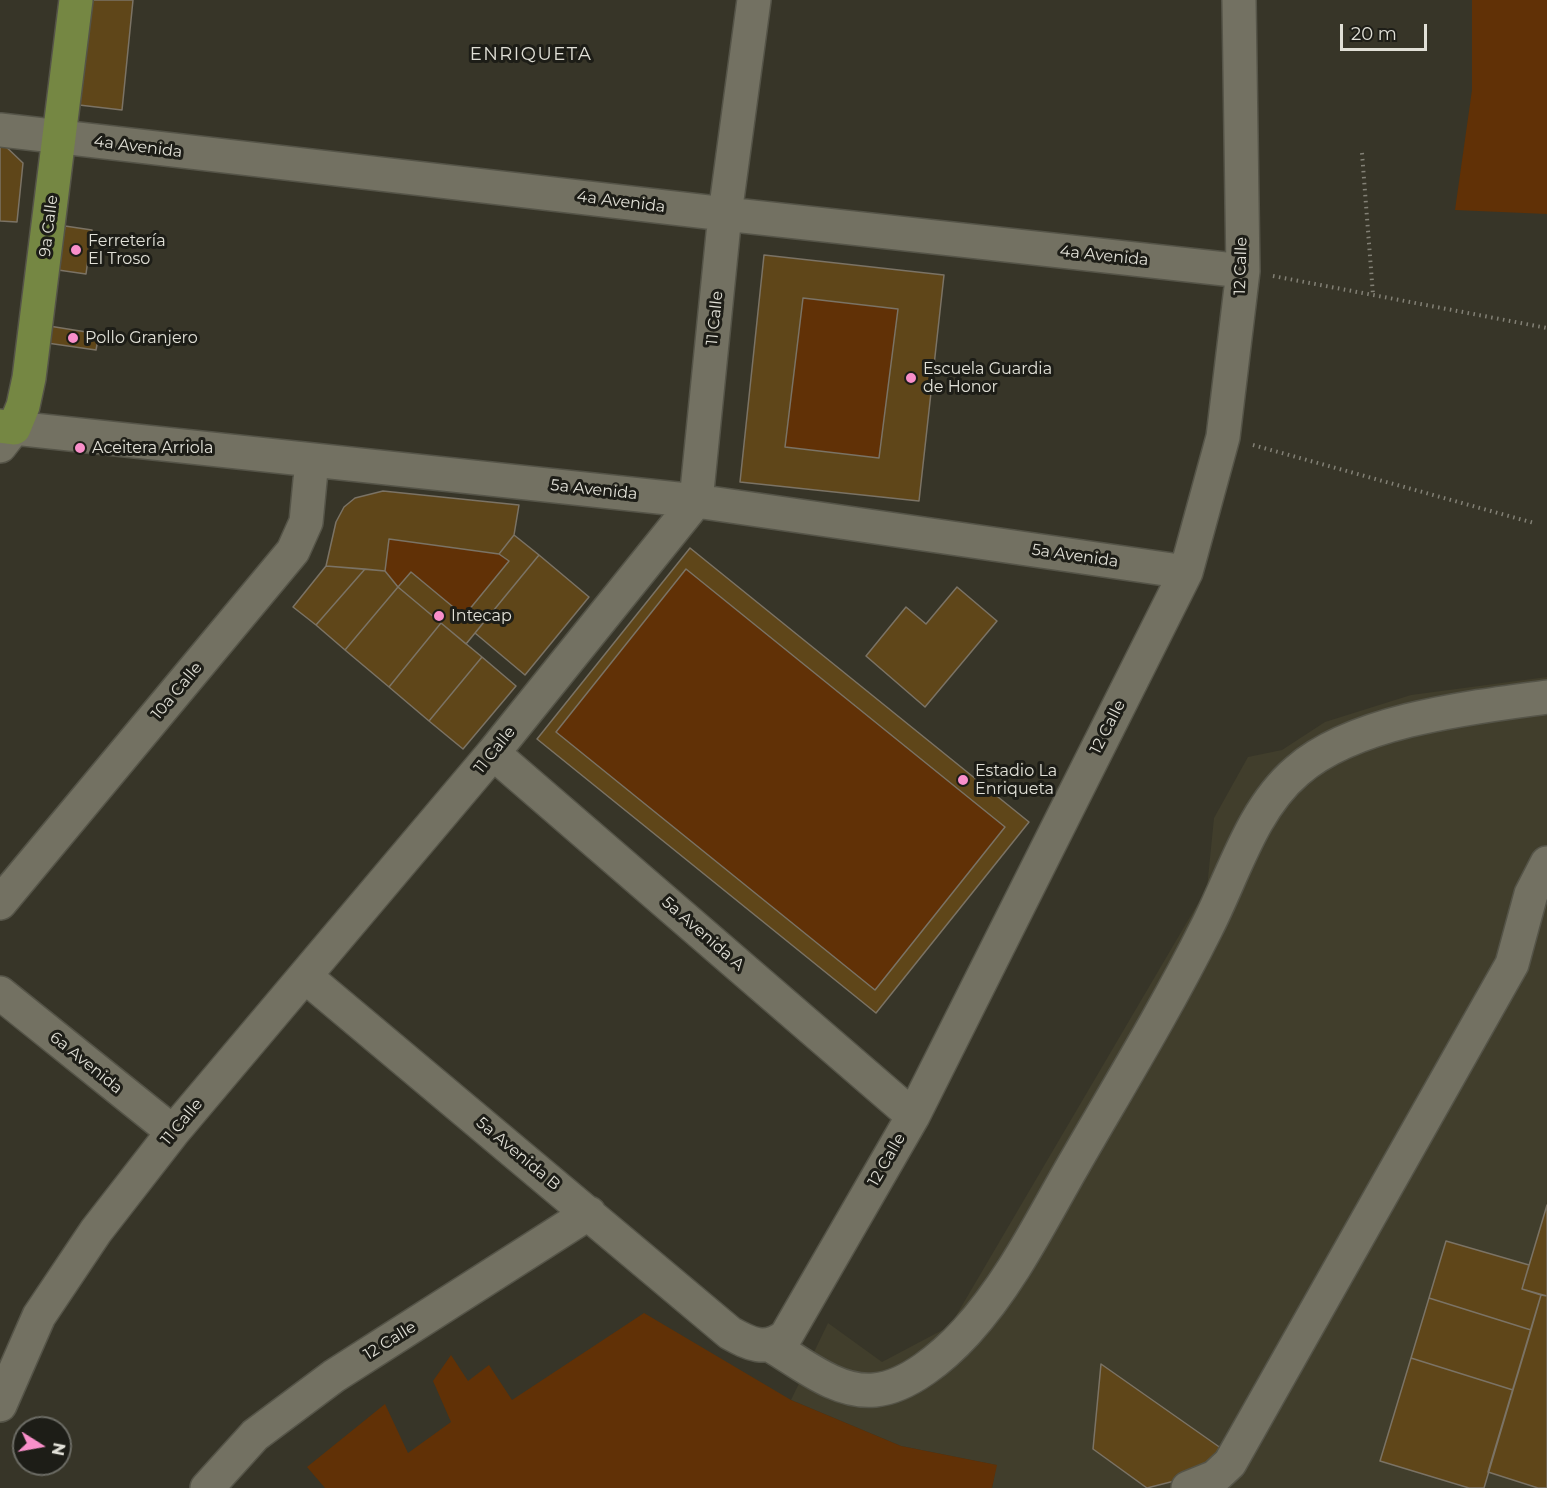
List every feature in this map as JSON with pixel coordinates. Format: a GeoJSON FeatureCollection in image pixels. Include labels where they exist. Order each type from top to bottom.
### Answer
{"type":"FeatureCollection","features":[{"type":"Feature","properties":{"kind":"main road","name":"9a Calle"},"geometry":{"type":"LineString","coordinates":[[5,433],[23,405],[29,378],[76,0]]}},
{"type":"Feature","properties":{"kind":"street","name":"11 Calle"},"geometry":{"type":"LineString","coordinates":[[0,1405],[39,1316],[96,1231],[173,1132],[493,753],[696,501],[725,214],[754,0]]}},
{"type":"Feature","properties":{"kind":"street","name":"12 Calle"},"geometry":{"type":"LineString","coordinates":[[772,1346],[786,1336],[913,1116],[1186,572],[1223,437],[1243,271],[1239,0]]}},
{"type":"Feature","properties":{"kind":"street","name":"4a Avenida"},"geometry":{"type":"LineString","coordinates":[[0,130],[1243,271]]}},
{"type":"Feature","properties":{"kind":"street","name":"5a Avenida"},"geometry":{"type":"LineString","coordinates":[[5,433],[312,460],[696,501],[1186,572]]}},
{"type":"Feature","properties":{"kind":"street","name":"10a Calle"},"geometry":{"type":"LineString","coordinates":[[0,903],[292,551],[306,522],[312,460]]}},
{"type":"Feature","properties":{"kind":"street"},"geometry":{"type":"LineString","coordinates":[[772,1346],[834,1382],[862,1390],[876,1390],[900,1382],[945,1351],[964,1334],[1004,1284],[1179,983],[1221,900],[1245,845],[1278,791],[1296,771],[1316,756],[1376,730],[1467,708],[1547,697]]}},
{"type":"Feature","properties":{"kind":"street","name":"5a Avenida A"},"geometry":{"type":"LineString","coordinates":[[493,753],[913,1116]]}},
{"type":"Feature","properties":{"kind":"street"},"geometry":{"type":"LineString","coordinates":[[1188,1488],[1215,1477],[1230,1464],[1512,964],[1531,894],[1547,862]]}},
{"type":"Feature","properties":{"kind":"street","name":"5a Avenida B"},"geometry":{"type":"LineString","coordinates":[[306,976],[730,1333],[751,1344],[772,1346]]}},
{"type":"Feature","properties":{"kind":"street","name":"6a Avenida"},"geometry":{"type":"LineString","coordinates":[[0,993],[173,1132]]}},
{"type":"Feature","properties":{"kind":"street","name":"12 Calle"},"geometry":{"type":"LineString","coordinates":[[207,1488],[255,1435],[334,1377],[589,1213]]}},
{"type":"Feature","properties":{"kind":"path"},"geometry":{"type":"LineString","coordinates":[[1362,153],[1373,295]]}},
{"type":"Feature","properties":{"kind":"path"},"geometry":{"type":"LineString","coordinates":[[1243,271],[1547,328]]}},
{"type":"Feature","properties":{"kind":"path"},"geometry":{"type":"LineString","coordinates":[[1223,437],[1533,523]]}},
{"type":"Feature","properties":{"kind":"shaded area"},"geometry":{"type":"Polygon","coordinates":[[[1472,0],[1547,0],[1547,214],[1455,210],[1472,90],[1472,0]]]}},
{"type":"Feature","properties":{"kind":"shaded area"},"geometry":{"type":"Polygon","coordinates":[[[803,298],[898,309],[879,458],[785,447],[803,298]]]}},
{"type":"Feature","properties":{"kind":"shaded area"},"geometry":{"type":"Polygon","coordinates":[[[389,539],[499,554],[509,561],[464,616],[411,572],[398,587],[385,571],[389,539]]]}},
{"type":"Feature","properties":{"kind":"shaded area"},"geometry":{"type":"Polygon","coordinates":[[[686,569],[1005,827],[875,990],[556,732],[686,569]]]}},
{"type":"Feature","properties":{"kind":"shaded area"},"geometry":{"type":"Polygon","coordinates":[[[1547,677],[1547,1488],[992,1488],[996,1465],[901,1446],[791,1400],[828,1323],[882,1362],[950,1326],[1207,888],[1214,818],[1248,757],[1282,750],[1325,722],[1411,695],[1547,677]]]}},
{"type":"Feature","properties":{"kind":"shaded area"},"geometry":{"type":"Polygon","coordinates":[[[644,1313],[791,1400],[901,1446],[997,1465],[992,1488],[325,1488],[307,1467],[385,1404],[408,1453],[451,1422],[433,1381],[451,1355],[468,1381],[489,1365],[512,1400],[644,1313]]]}},
{"type":"Feature","properties":{"kind":"building"},"geometry":{"type":"Polygon","coordinates":[[[90,0],[133,0],[122,110],[79,105],[90,0]]]}},
{"type":"Feature","properties":{"kind":"building"},"geometry":{"type":"Polygon","coordinates":[[[0,141],[23,163],[17,222],[0,221],[0,141]]]}},
{"type":"Feature","properties":{"kind":"building","name":"Ferretería El Troso"},"geometry":{"type":"Polygon","coordinates":[[[65,226],[92,230],[86,274],[58,270],[65,226]]]}},
{"type":"Feature","properties":{"kind":"building","name":"Escuela Guardia de Honor"},"geometry":{"type":"Polygon","coordinates":[[[764,255],[944,275],[919,501],[740,482],[764,255]],[[803,298],[785,447],[879,458],[898,309],[803,298]]]}},
{"type":"Feature","properties":{"kind":"building","name":"Pollo Granjero"},"geometry":{"type":"Polygon","coordinates":[[[49,326],[99,334],[96,350],[47,343],[49,326]]]}},
{"type":"Feature","properties":{"kind":"building"},"geometry":{"type":"Polygon","coordinates":[[[383,491],[519,505],[514,535],[499,554],[389,539],[385,571],[326,566],[336,522],[344,507],[355,498],[383,491]]]}},
{"type":"Feature","properties":{"kind":"building"},"geometry":{"type":"Polygon","coordinates":[[[514,535],[539,555],[466,644],[398,587],[411,572],[464,616],[509,561],[499,554],[514,535]]]}},
{"type":"Feature","properties":{"kind":"building","name":"Estadio La Enriqueta"},"geometry":{"type":"Polygon","coordinates":[[[690,548],[1029,822],[876,1013],[537,739],[690,548]],[[686,569],[556,732],[875,990],[1005,827],[686,569]]]}},
{"type":"Feature","properties":{"kind":"building"},"geometry":{"type":"Polygon","coordinates":[[[539,555],[589,597],[525,675],[475,633],[539,555]]]}},
{"type":"Feature","properties":{"kind":"building"},"geometry":{"type":"Polygon","coordinates":[[[326,566],[365,569],[316,625],[293,607],[326,566]]]}},
{"type":"Feature","properties":{"kind":"building"},"geometry":{"type":"Polygon","coordinates":[[[365,569],[385,571],[398,587],[345,650],[316,625],[365,569]]]}},
{"type":"Feature","properties":{"kind":"building"},"geometry":{"type":"Polygon","coordinates":[[[398,587],[441,623],[389,687],[345,650],[398,587]]]}},
{"type":"Feature","properties":{"kind":"building"},"geometry":{"type":"Polygon","coordinates":[[[957,587],[997,621],[925,707],[866,656],[906,607],[926,624],[957,587]]]}},
{"type":"Feature","properties":{"kind":"building"},"geometry":{"type":"Polygon","coordinates":[[[441,623],[482,657],[429,721],[389,687],[441,623]]]}},
{"type":"Feature","properties":{"kind":"building"},"geometry":{"type":"Polygon","coordinates":[[[482,657],[516,686],[463,749],[429,721],[482,657]]]}},
{"type":"Feature","properties":{"kind":"building"},"geometry":{"type":"Polygon","coordinates":[[[1547,1205],[1547,1296],[1522,1289],[1547,1205]]]}},
{"type":"Feature","properties":{"kind":"building"},"geometry":{"type":"Polygon","coordinates":[[[1446,1241],[1529,1265],[1522,1289],[1541,1295],[1531,1330],[1429,1298],[1446,1241]]]}},
{"type":"Feature","properties":{"kind":"building"},"geometry":{"type":"Polygon","coordinates":[[[1541,1295],[1547,1296],[1547,1488],[1538,1488],[1488,1472],[1541,1295]]]}},
{"type":"Feature","properties":{"kind":"building"},"geometry":{"type":"Polygon","coordinates":[[[1429,1298],[1531,1330],[1513,1390],[1411,1358],[1429,1298]]]}},
{"type":"Feature","properties":{"kind":"building"},"geometry":{"type":"Polygon","coordinates":[[[1411,1358],[1513,1390],[1484,1488],[1469,1488],[1380,1461],[1411,1358]]]}},
{"type":"Feature","properties":{"kind":"building"},"geometry":{"type":"Polygon","coordinates":[[[1101,1364],[1225,1451],[1202,1474],[1147,1488],[1093,1449],[1101,1364]]]}},
{"type":"Feature","properties":{"kind":"place","name":"Ferretería El Troso"},"geometry":{"type":"Point","coordinates":[76,250]}},
{"type":"Feature","properties":{"kind":"place","name":"Pollo Granjero"},"geometry":{"type":"Point","coordinates":[73,338]}},
{"type":"Feature","properties":{"kind":"place","name":"Escuela Guardia de Honor"},"geometry":{"type":"Point","coordinates":[911,378]}},
{"type":"Feature","properties":{"kind":"place","name":"Aceitera Arriola"},"geometry":{"type":"Point","coordinates":[80,448]}},
{"type":"Feature","properties":{"kind":"place","name":"Intecap"},"geometry":{"type":"Point","coordinates":[439,616]}},
{"type":"Feature","properties":{"kind":"place","name":"Estadio La Enriqueta"},"geometry":{"type":"Point","coordinates":[963,780]}},
{"type":"Feature","properties":{"kind":"district","name":"ENRIQUETA"},"geometry":{"type":"Point","coordinates":[531,55]}}]}
